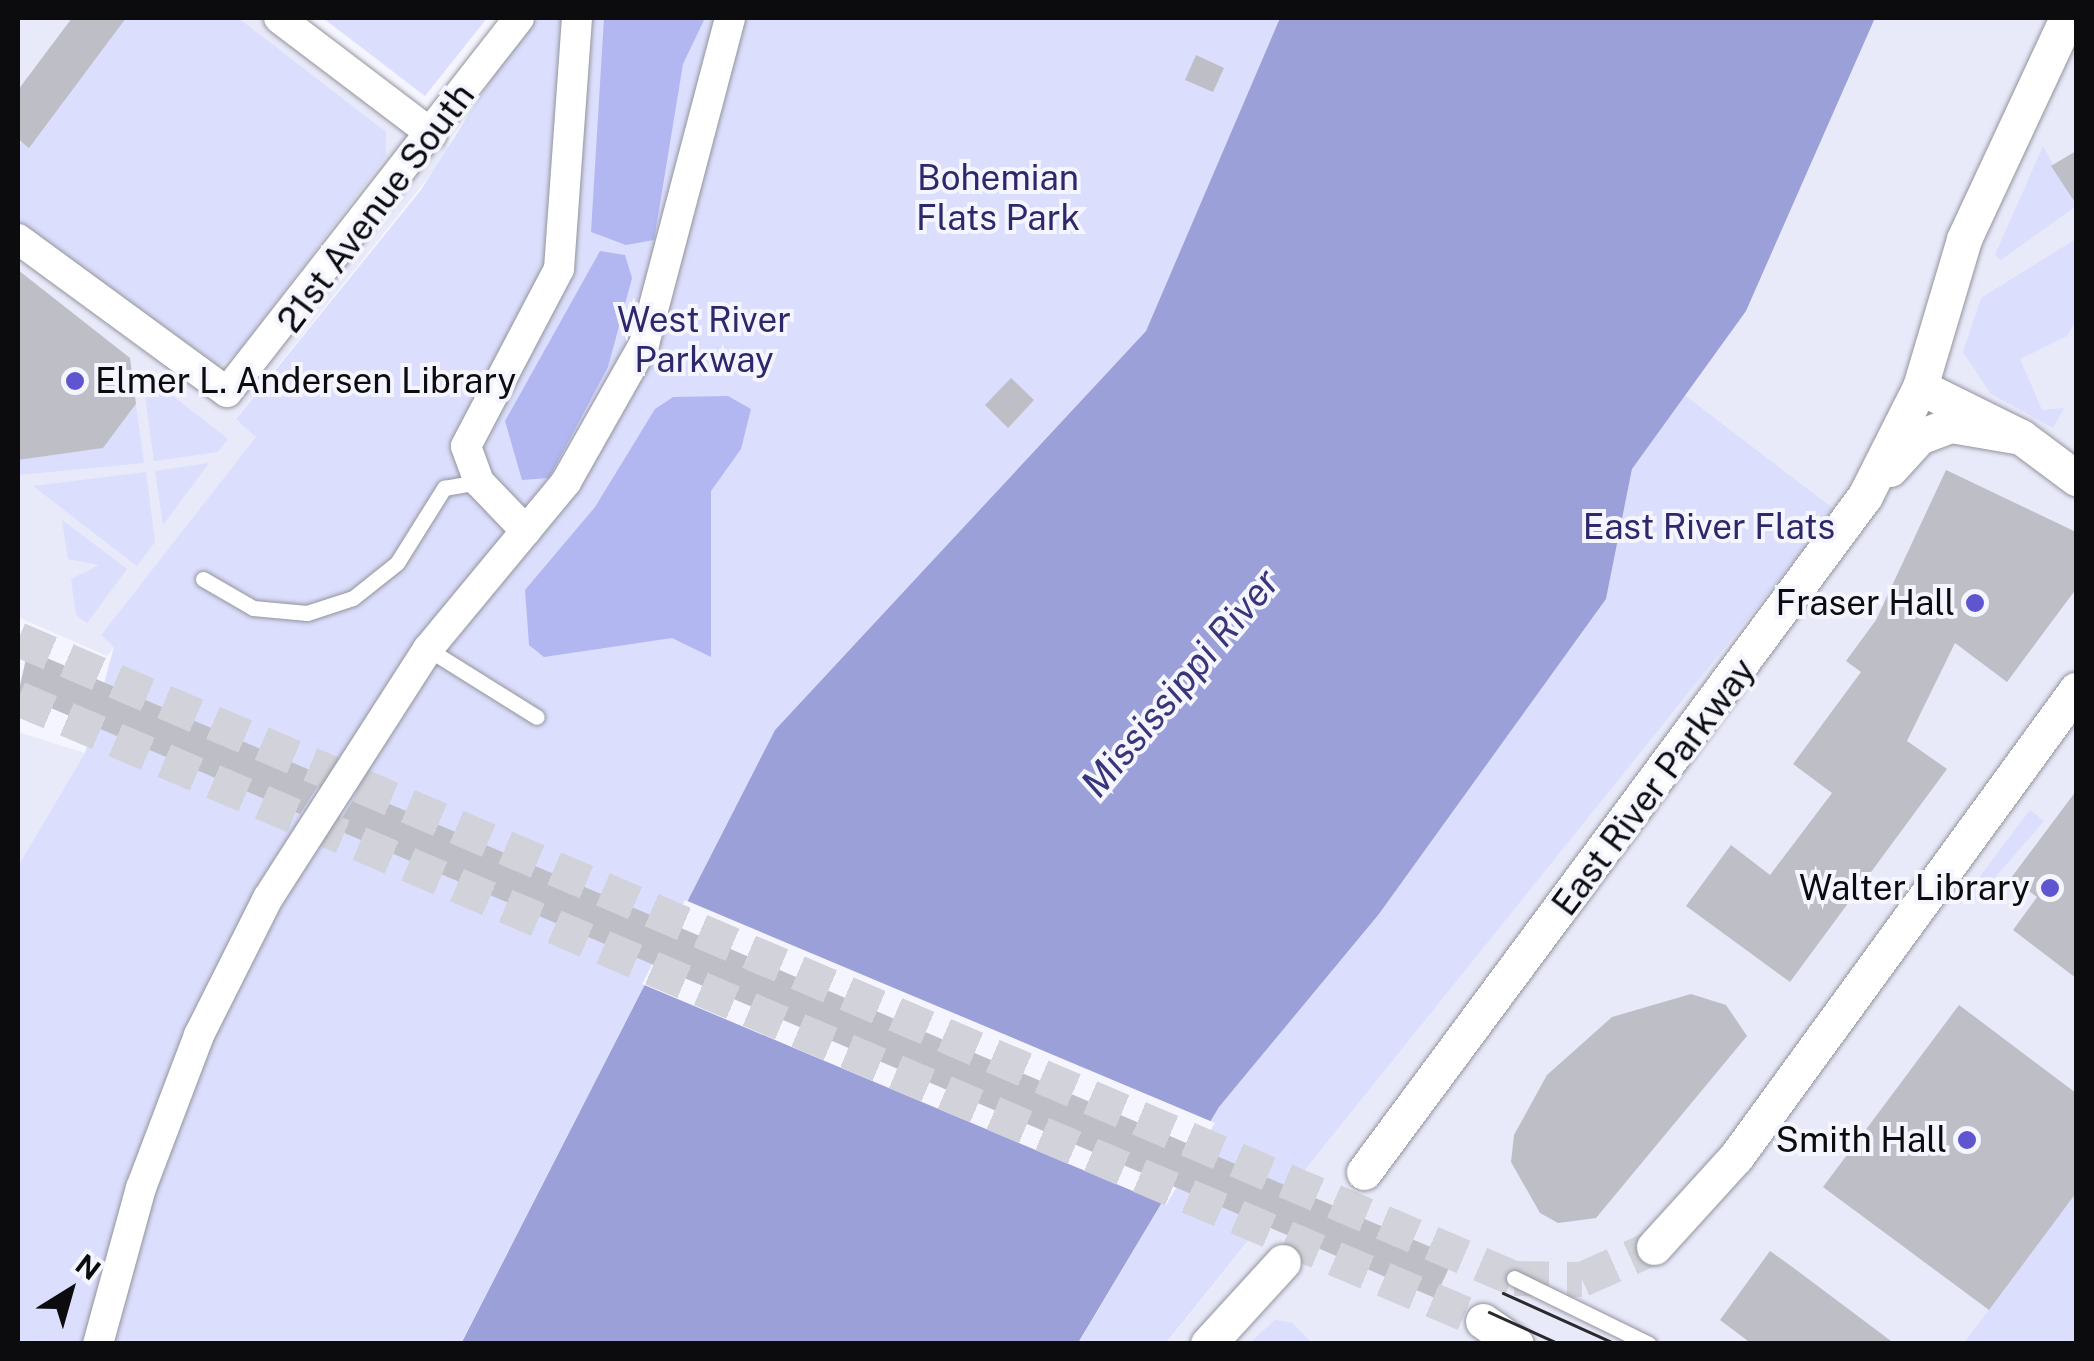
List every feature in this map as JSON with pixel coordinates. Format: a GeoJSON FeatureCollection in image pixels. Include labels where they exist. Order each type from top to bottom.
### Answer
{"type":"FeatureCollection","features":[{"type":"Feature","properties":{"kind":"street"},"geometry":{"type":"LineString","coordinates":[[279,18],[432,134]]}},
{"type":"Feature","properties":{"kind":"street","name":"21st Avenue South"},"geometry":{"type":"LineString","coordinates":[[18,239],[227,392],[519,18]]}},
{"type":"Feature","properties":{"kind":"street"},"geometry":{"type":"LineString","coordinates":[[526,531],[479,482],[468,431],[545,310],[559,269],[577,18]]}},
{"type":"Feature","properties":{"kind":"street"},"geometry":{"type":"LineString","coordinates":[[98,1344],[140,1188],[199,1034],[286,866],[428,649],[526,531],[602,429],[644,344],[730,18]]}},
{"type":"Feature","properties":{"kind":"street","name":"East River Parkway"},"geometry":{"type":"LineString","coordinates":[[1364,1172],[1865,496],[1920,387],[1964,239],[2067,18]]}},
{"type":"Feature","properties":{"kind":"street"},"geometry":{"type":"LineString","coordinates":[[1920,387],[2021,437],[2076,478]]}},
{"type":"Feature","properties":{"kind":"street"},"geometry":{"type":"LineString","coordinates":[[1865,496],[1919,437],[1951,425],[2021,437]]}},
{"type":"Feature","properties":{"kind":"street"},"geometry":{"type":"LineString","coordinates":[[1654,1247],[1736,1157],[2076,690]]}},
{"type":"Feature","properties":{"kind":"street"},"geometry":{"type":"LineString","coordinates":[[1208,1344],[1283,1262]]}},
{"type":"Feature","properties":{"kind":"street"},"geometry":{"type":"LineString","coordinates":[[1483,1321],[1516,1344]]}},
{"type":"Feature","properties":{"kind":"lane"},"geometry":{"type":"LineString","coordinates":[[203,579],[253,608],[307,613],[338,603],[398,563],[444,488],[479,482]]}},
{"type":"Feature","properties":{"kind":"lane"},"geometry":{"type":"LineString","coordinates":[[428,649],[538,717]]}},
{"type":"Feature","properties":{"kind":"lane"},"geometry":{"type":"LineString","coordinates":[[1514,1278],[1650,1344]]}},
{"type":"Feature","properties":{"kind":"lane"},"geometry":{"type":"LineString","coordinates":[[1483,1321],[1530,1344]]}},
{"type":"Feature","properties":{"kind":"shaded area"},"geometry":{"type":"Polygon","coordinates":[[[18,18],[279,18],[451,149],[236,418],[257,436],[101,635],[114,647],[107,656],[18,617],[18,18]]]}},
{"type":"Feature","properties":{"kind":"shaded area"},"geometry":{"type":"Polygon","coordinates":[[[604,18],[705,18],[683,64],[654,240],[626,245],[591,232],[604,18]]]}},
{"type":"Feature","properties":{"kind":"shaded area"},"geometry":{"type":"Polygon","coordinates":[[[1875,18],[2076,18],[2076,1343],[1166,1344],[1834,510],[1682,393],[1746,311],[1875,18]]]}},
{"type":"Feature","properties":{"kind":"shaded area"},"geometry":{"type":"Polygon","coordinates":[[[600,251],[625,255],[632,278],[608,367],[549,478],[522,480],[505,421],[600,251]]]}},
{"type":"Feature","properties":{"kind":"shaded area"},"geometry":{"type":"Polygon","coordinates":[[[728,396],[751,409],[741,449],[711,491],[711,657],[672,638],[544,657],[529,645],[525,590],[595,507],[655,409],[673,397],[728,396]]]}},
{"type":"Feature","properties":{"kind":"shaded area"},"geometry":{"type":"Polygon","coordinates":[[[18,732],[85,753],[18,866],[18,732]]]}},
{"type":"Feature","properties":{"kind":"green space"},"geometry":{"type":"Polygon","coordinates":[[[114,18],[238,18],[386,132],[386,156],[239,351],[218,367],[18,223],[18,147],[114,18]]]}},
{"type":"Feature","properties":{"kind":"green space"},"geometry":{"type":"Polygon","coordinates":[[[323,18],[487,18],[425,96],[323,18]]]}},
{"type":"Feature","properties":{"kind":"green space","name":"West River Parkway"},"geometry":{"type":"Polygon","coordinates":[[[530,18],[1280,18],[1146,331],[775,730],[461,1343],[18,1344],[18,866],[85,753],[114,647],[101,635],[256,437],[236,419],[421,190],[530,18]]]}},
{"type":"Feature","properties":{"kind":"green space"},"geometry":{"type":"Polygon","coordinates":[[[2043,146],[2076,206],[2001,260],[1995,255],[2043,146]]]}},
{"type":"Feature","properties":{"kind":"green space"},"geometry":{"type":"Polygon","coordinates":[[[2076,239],[2076,320],[2067,336],[2020,359],[2042,410],[2064,408],[2053,428],[1991,394],[1963,352],[1981,298],[2076,239]]]}},
{"type":"Feature","properties":{"kind":"green space"},"geometry":{"type":"Polygon","coordinates":[[[142,372],[228,439],[218,452],[154,461],[142,372]]]}},
{"type":"Feature","properties":{"kind":"green space","name":"East River Flats"},"geometry":{"type":"Polygon","coordinates":[[[1682,393],[1835,510],[1166,1343],[1078,1344],[1219,1107],[1379,914],[1606,599],[1632,469],[1682,393]]]}},
{"type":"Feature","properties":{"kind":"green space"},"geometry":{"type":"Polygon","coordinates":[[[136,405],[144,463],[18,475],[18,460],[103,448],[136,405]]]}},
{"type":"Feature","properties":{"kind":"green space"},"geometry":{"type":"Polygon","coordinates":[[[209,463],[163,525],[155,471],[209,463]]]}},
{"type":"Feature","properties":{"kind":"green space"},"geometry":{"type":"Polygon","coordinates":[[[146,472],[155,542],[137,566],[33,486],[146,472]]]}},
{"type":"Feature","properties":{"kind":"green space"},"geometry":{"type":"Polygon","coordinates":[[[62,520],[127,569],[87,623],[76,615],[71,579],[99,565],[68,559],[62,520]]]}},
{"type":"Feature","properties":{"kind":"green space"},"geometry":{"type":"Polygon","coordinates":[[[2030,810],[2044,821],[1971,905],[1963,899],[2030,810]]]}},
{"type":"Feature","properties":{"kind":"green space"},"geometry":{"type":"Polygon","coordinates":[[[2076,1193],[2076,1343],[1963,1344],[1989,1310],[2076,1193]]]}},
{"type":"Feature","properties":{"kind":"green space"},"geometry":{"type":"Polygon","coordinates":[[[1275,1320],[1292,1323],[1312,1343],[1250,1343],[1275,1320]]]}},
{"type":"Feature","properties":{"kind":"water","name":"Mississippi River"},"geometry":{"type":"Polygon","coordinates":[[[1280,18],[1875,18],[1746,311],[1632,469],[1606,599],[1379,914],[1219,1107],[1078,1343],[461,1344],[775,730],[1146,331],[1280,18]]]}},
{"type":"Feature","properties":{"kind":"pier"},"geometry":{"type":"Polygon","coordinates":[[[685,900],[1215,1123],[1166,1205],[642,984],[685,900]]]}},
{"type":"Feature","properties":{"kind":"building"},"geometry":{"type":"Polygon","coordinates":[[[72,18],[126,18],[29,148],[18,139],[18,90],[72,18]]]}},
{"type":"Feature","properties":{"kind":"building"},"geometry":{"type":"Polygon","coordinates":[[[1196,55],[1224,68],[1213,92],[1185,80],[1196,55]]]}},
{"type":"Feature","properties":{"kind":"building"},"geometry":{"type":"Polygon","coordinates":[[[2076,151],[2076,204],[2051,166],[2076,151]]]}},
{"type":"Feature","properties":{"kind":"building","name":"Elmer L. Andersen Library"},"geometry":{"type":"Polygon","coordinates":[[[18,270],[130,358],[136,404],[103,448],[18,460],[18,270]]]}},
{"type":"Feature","properties":{"kind":"building"},"geometry":{"type":"Polygon","coordinates":[[[1011,378],[1034,400],[1008,428],[985,405],[1011,378]]]}},
{"type":"Feature","properties":{"kind":"building"},"geometry":{"type":"Polygon","coordinates":[[[1946,470],[2076,532],[2076,589],[2007,682],[1955,643],[1907,741],[1947,769],[1790,982],[1686,906],[1731,845],[1770,875],[1832,793],[1793,764],[1861,672],[1846,661],[1876,620],[1946,470]]]}},
{"type":"Feature","properties":{"kind":"building"},"geometry":{"type":"Polygon","coordinates":[[[28,650],[324,776],[300,814],[18,694],[28,650]]]}},
{"type":"Feature","properties":{"kind":"building"},"geometry":{"type":"Polygon","coordinates":[[[359,791],[1454,1257],[1435,1298],[335,829],[359,791]]]}},
{"type":"Feature","properties":{"kind":"building","name":"Walter Library"},"geometry":{"type":"Polygon","coordinates":[[[2076,791],[2076,978],[2013,930],[2037,897],[2011,878],[2076,791]]]}},
{"type":"Feature","properties":{"kind":"building"},"geometry":{"type":"Polygon","coordinates":[[[1691,994],[1726,1005],[1747,1036],[1596,1218],[1558,1223],[1540,1213],[1511,1162],[1514,1135],[1547,1075],[1612,1017],[1691,994]]]}},
{"type":"Feature","properties":{"kind":"building","name":"Smith Hall"},"geometry":{"type":"Polygon","coordinates":[[[1959,1005],[2076,1093],[2076,1193],[1989,1310],[1823,1187],[1959,1005]]]}},
{"type":"Feature","properties":{"kind":"building"},"geometry":{"type":"Polygon","coordinates":[[[1770,1251],[1895,1344],[1752,1344],[1720,1320],[1770,1251]]]}},
{"type":"Feature","properties":{"kind":"tunnel"},"geometry":{"type":"LineString","coordinates":[[18,639],[1514,1278],[1582,1279],[1654,1247]]}},
{"type":"Feature","properties":{"kind":"tunnel"},"geometry":{"type":"LineString","coordinates":[[18,698],[1483,1321]]}},
{"type":"Feature","properties":{"kind":"tram line"},"geometry":{"type":"LineString","coordinates":[[1503,1293],[1616,1344]]}},
{"type":"Feature","properties":{"kind":"tram line"},"geometry":{"type":"LineString","coordinates":[[1489,1312],[1560,1344]]}},
{"type":"Feature","properties":{"kind":"place","name":"Elmer L. Andersen Library"},"geometry":{"type":"Point","coordinates":[75,381]}},
{"type":"Feature","properties":{"kind":"place","name":"Fraser Hall"},"geometry":{"type":"Point","coordinates":[1975,603]}},
{"type":"Feature","properties":{"kind":"place","name":"Walter Library"},"geometry":{"type":"Point","coordinates":[2050,888]}},
{"type":"Feature","properties":{"kind":"place","name":"Smith Hall"},"geometry":{"type":"Point","coordinates":[1967,1140]}},
{"type":"Feature","properties":{"kind":"park label","name":"Bohemian Flats Park"},"geometry":{"type":"Point","coordinates":[998,198]}}]}
